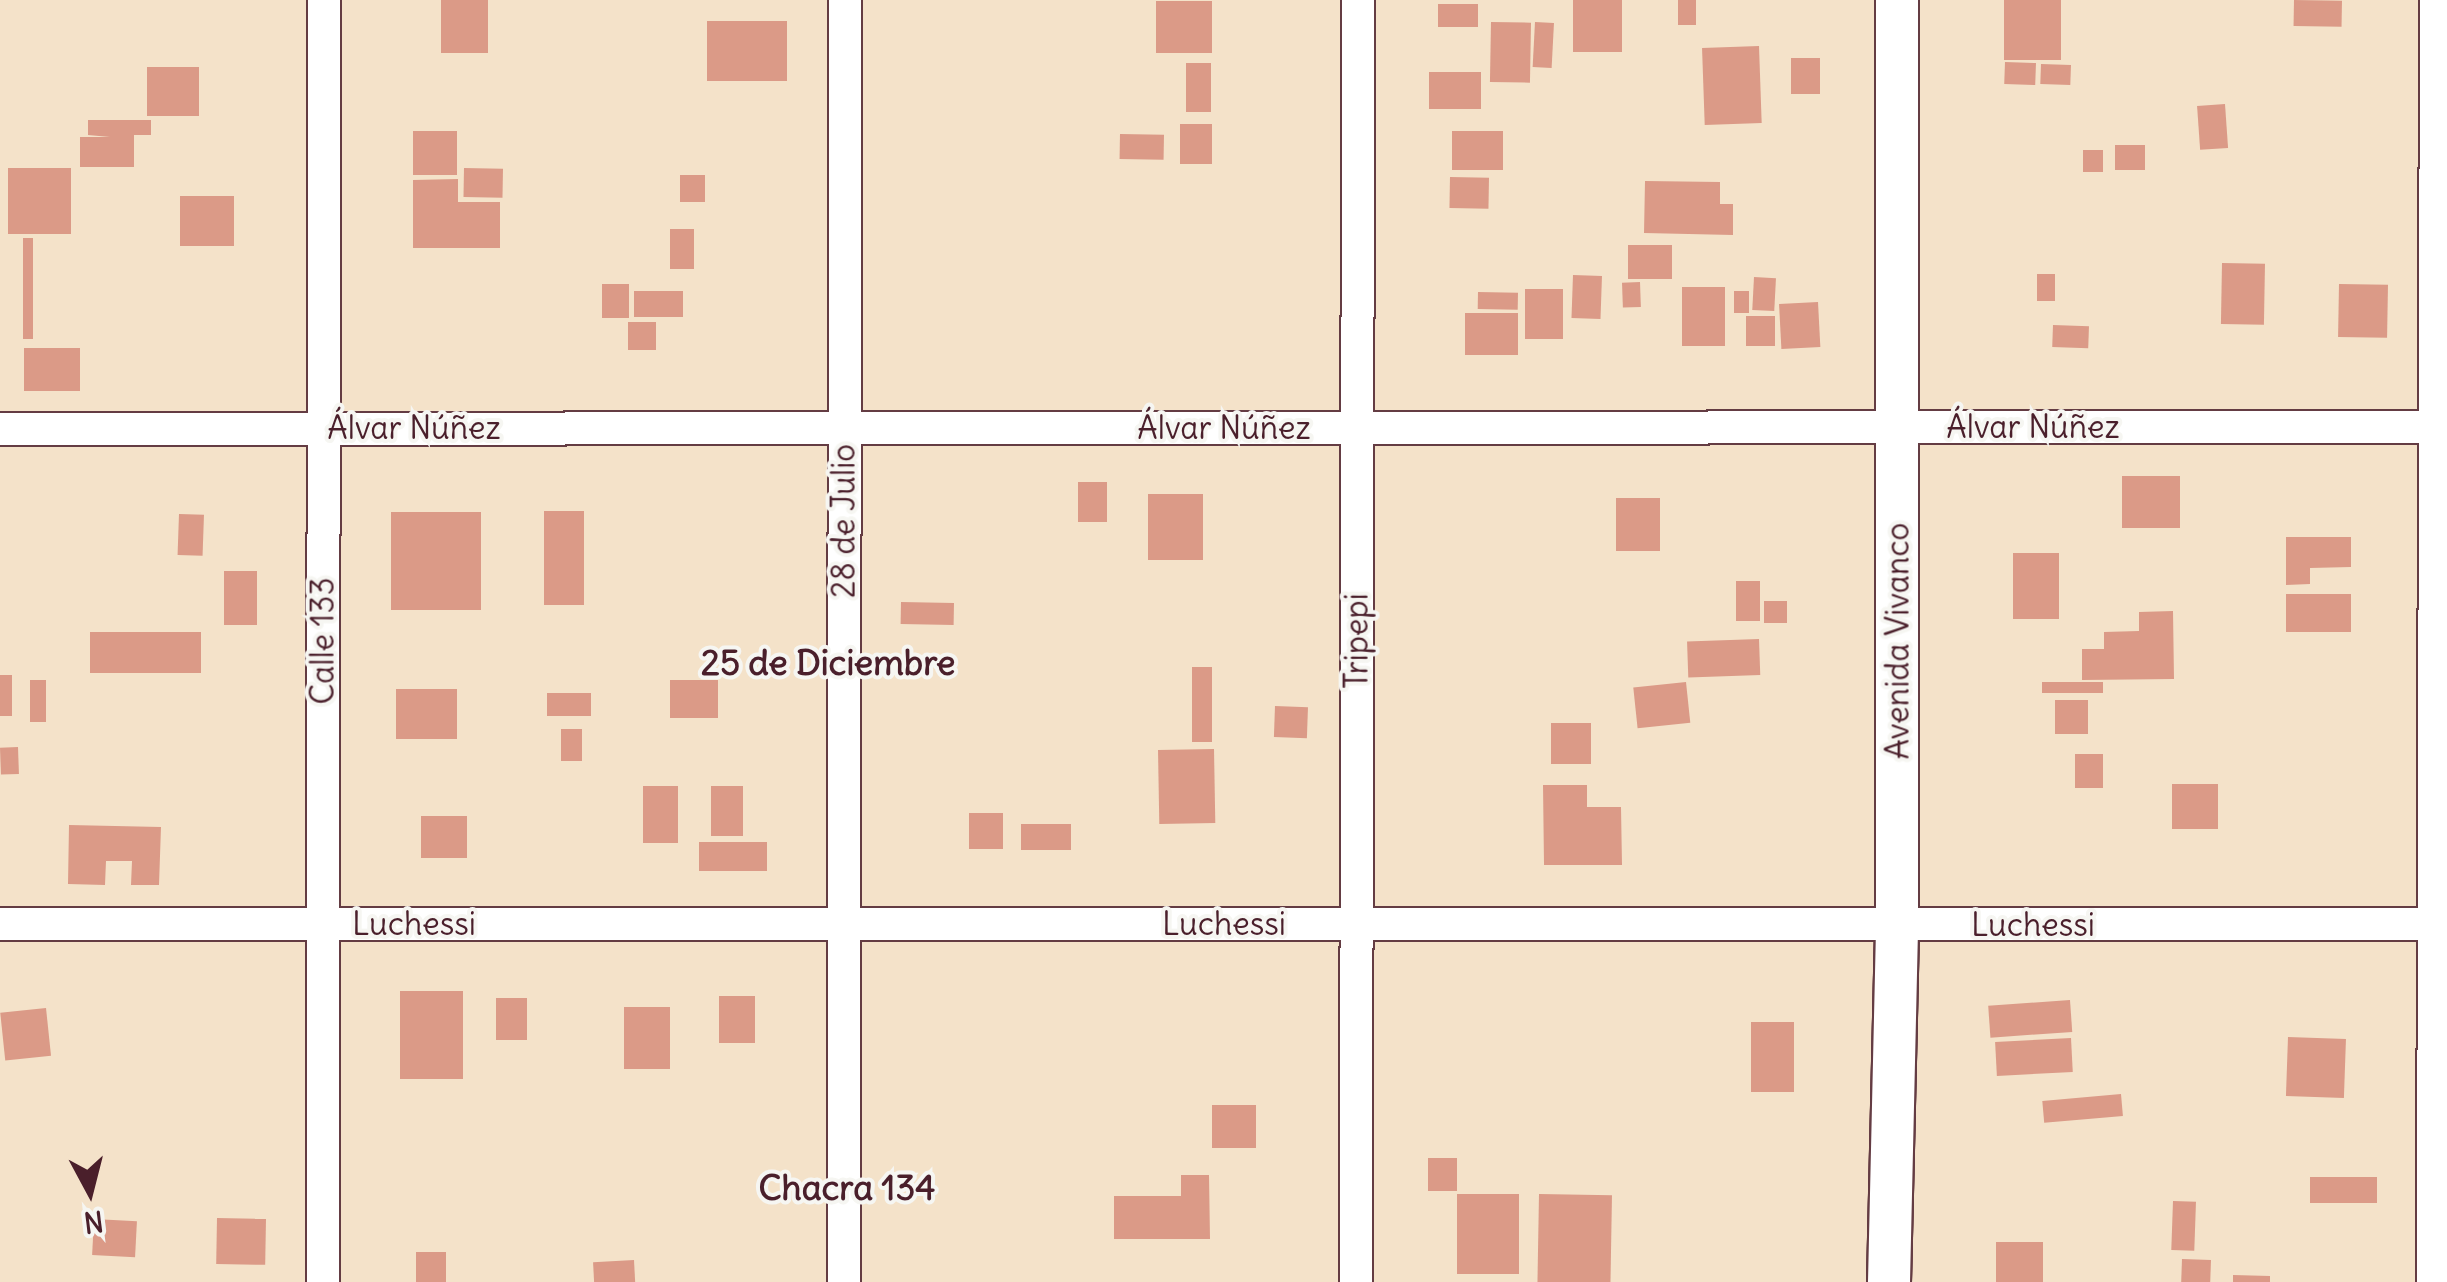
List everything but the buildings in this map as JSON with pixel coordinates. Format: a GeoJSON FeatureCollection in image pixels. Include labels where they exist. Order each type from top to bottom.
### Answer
{"type":"FeatureCollection","features":[{"type":"Feature","properties":{"kind":"street","name":"Calle 133"},"geometry":{"type":"LineString","coordinates":[[323,1282],[324,0]]}},
{"type":"Feature","properties":{"kind":"street","name":"28 de Julio"},"geometry":{"type":"LineString","coordinates":[[844,1282],[845,0]]}},
{"type":"Feature","properties":{"kind":"street","name":"Tripepi"},"geometry":{"type":"LineString","coordinates":[[1356,1282],[1358,0]]}},
{"type":"Feature","properties":{"kind":"street","name":"Avenida Vivanco"},"geometry":{"type":"LineString","coordinates":[[1889,1282],[1897,926],[1897,0]]}},
{"type":"Feature","properties":{"kind":"street"},"geometry":{"type":"LineString","coordinates":[[2434,1282],[2441,924],[2436,0]]}},
{"type":"Feature","properties":{"kind":"street","name":"Álvar Núñez"},"geometry":{"type":"LineString","coordinates":[[0,429],[2441,427]]}},
{"type":"Feature","properties":{"kind":"street","name":"Luchessi"},"geometry":{"type":"LineString","coordinates":[[0,924],[2441,924]]}},
{"type":"Feature","properties":{"kind":"district","name":"25 de Diciembre"},"geometry":{"type":"Point","coordinates":[828,662]}},
{"type":"Feature","properties":{"kind":"district","name":"Chacra 134"},"geometry":{"type":"Point","coordinates":[847,1187]}}]}
